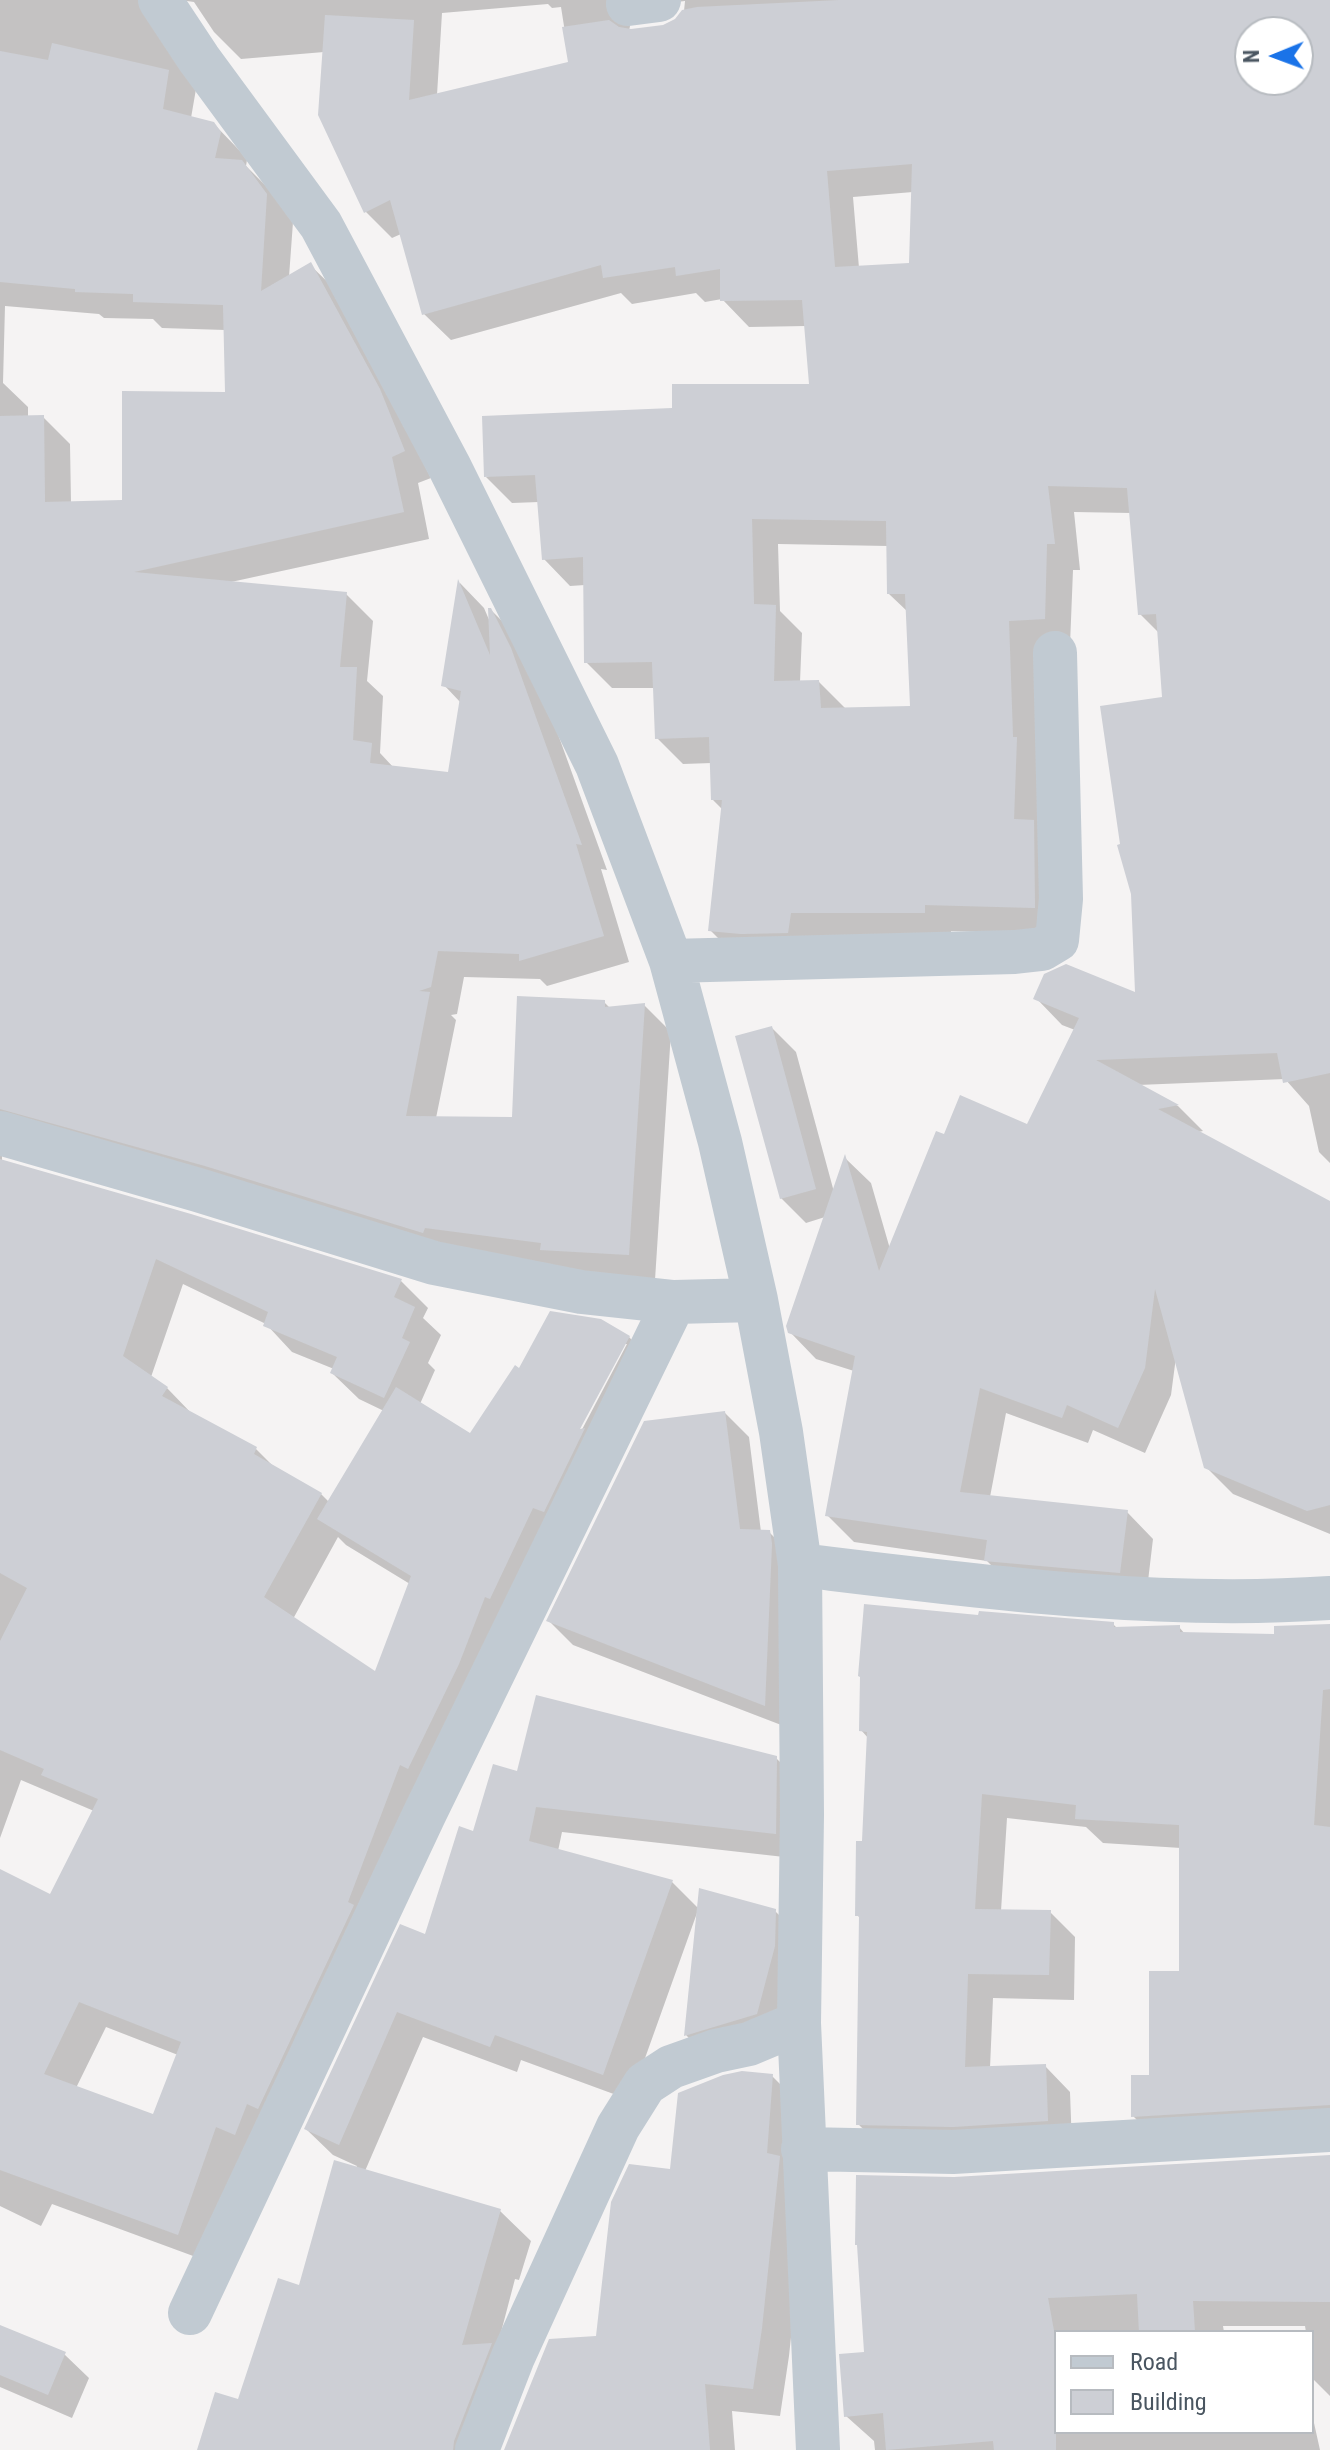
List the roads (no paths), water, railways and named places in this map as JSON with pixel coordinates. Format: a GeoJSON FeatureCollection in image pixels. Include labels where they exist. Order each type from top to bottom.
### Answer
{"type":"FeatureCollection","features":[{"type":"Feature","properties":{"kind":"street"},"geometry":{"type":"LineString","coordinates":[[160,0],[199,59],[321,225],[449,466],[597,765],[671,961],[720,1142],[756,1300],[781,1432],[800,1565],[802,1815],[799,2023],[818,2450]]}},
{"type":"Feature","properties":{"kind":"street"},"geometry":{"type":"LineString","coordinates":[[671,961],[1015,952],[1042,949],[1057,940],[1061,899],[1055,653]]}},
{"type":"Feature","properties":{"kind":"street"},"geometry":{"type":"LineString","coordinates":[[0,1133],[434,1263],[581,1292],[674,1302],[756,1300]]}},
{"type":"Feature","properties":{"kind":"street"},"geometry":{"type":"LineString","coordinates":[[190,2313],[424,1815],[674,1302]]}},
{"type":"Feature","properties":{"kind":"street"},"geometry":{"type":"LineString","coordinates":[[800,1565],[951,1583],[1117,1596],[1270,1602],[1330,1598]]}},
{"type":"Feature","properties":{"kind":"street"},"geometry":{"type":"LineString","coordinates":[[477,2450],[513,2357],[598,2170],[618,2127],[645,2084],[671,2067],[716,2051],[749,2044],[799,2023]]}},
{"type":"Feature","properties":{"kind":"street"},"geometry":{"type":"LineString","coordinates":[[803,2149],[953,2152],[1330,2130]]}}]}
